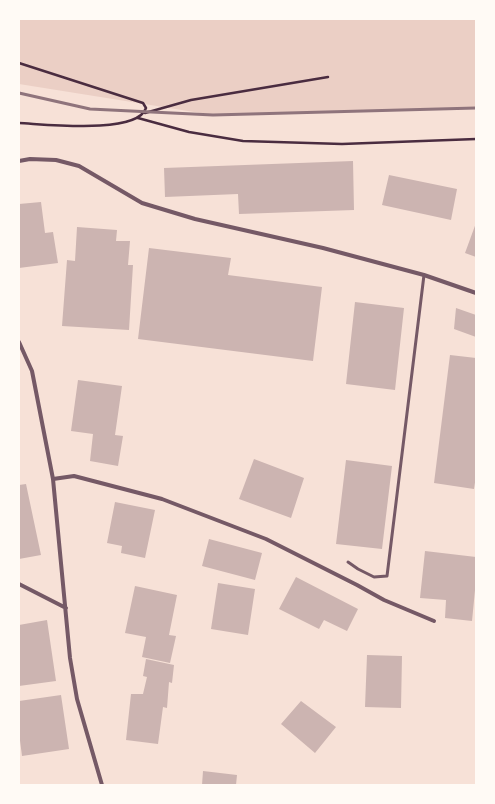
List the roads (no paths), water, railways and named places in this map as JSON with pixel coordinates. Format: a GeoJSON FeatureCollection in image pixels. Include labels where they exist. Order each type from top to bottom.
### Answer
{"type":"FeatureCollection","features":[{"type":"Feature","properties":{"kind":"street"},"geometry":{"type":"LineString","coordinates":[[19,161],[30,159],[56,160],[79,166],[142,203],[195,219],[323,248],[424,275],[476,293]]}},
{"type":"Feature","properties":{"kind":"street"},"geometry":{"type":"LineString","coordinates":[[19,342],[32,371],[53,479],[70,658],[77,699],[102,785]]}},
{"type":"Feature","properties":{"kind":"street"},"geometry":{"type":"LineString","coordinates":[[53,479],[74,476],[162,499],[266,539],[384,600],[434,620]]}},
{"type":"Feature","properties":{"kind":"street"},"geometry":{"type":"LineString","coordinates":[[19,584],[66,608]]}},
{"type":"Feature","properties":{"kind":"lane"},"geometry":{"type":"LineString","coordinates":[[348,562],[374,577],[387,576],[424,275]]}},
{"type":"Feature","properties":{"kind":"railway"},"geometry":{"type":"LineString","coordinates":[[19,93],[90,109],[213,115],[476,108]]}}]}
